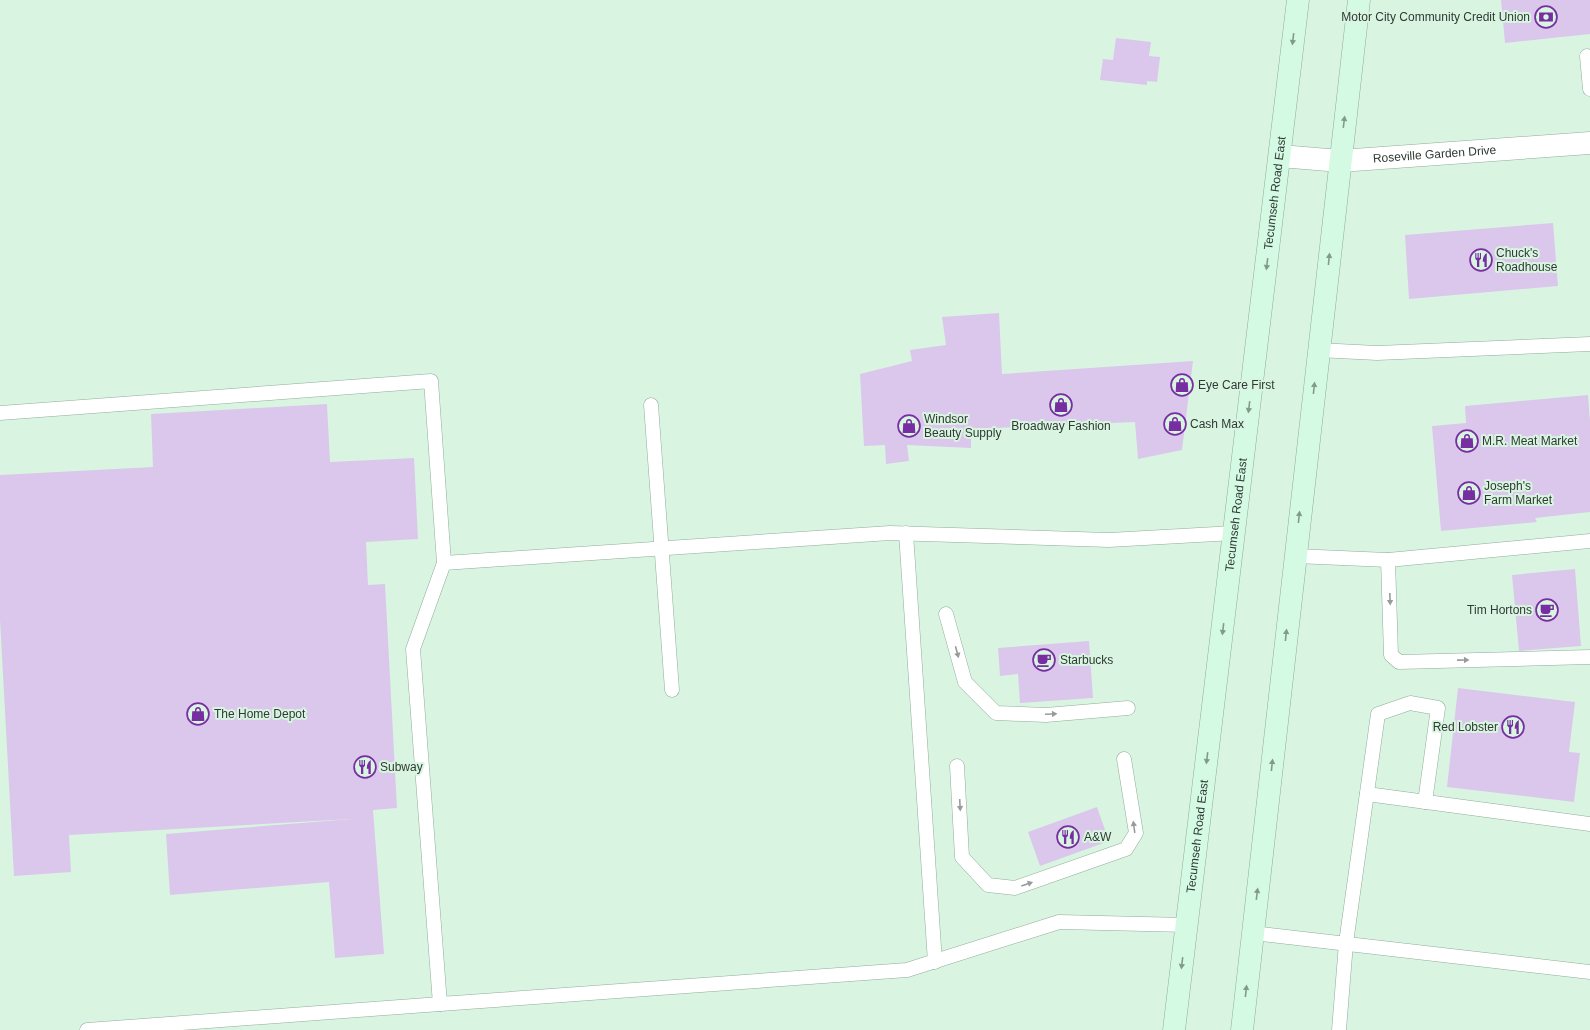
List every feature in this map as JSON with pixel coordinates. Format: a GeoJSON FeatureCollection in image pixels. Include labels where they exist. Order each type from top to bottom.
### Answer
{"type":"FeatureCollection","features":[{"type":"Feature","properties":{"kind":"main road","name":"Tecumseh Road East"},"geometry":{"type":"LineString","coordinates":[[1174,1030],[1298,0]]}},
{"type":"Feature","properties":{"kind":"main road"},"geometry":{"type":"LineString","coordinates":[[1242,1030],[1318,350],[1359,0]]}},
{"type":"Feature","properties":{"kind":"street","name":"Roseville Garden Drive"},"geometry":{"type":"LineString","coordinates":[[1280,156],[1340,161],[1590,143]]}},
{"type":"Feature","properties":{"kind":"lane"},"geometry":{"type":"LineString","coordinates":[[1586,56],[1590,89]]}},
{"type":"Feature","properties":{"kind":"lane"},"geometry":{"type":"LineString","coordinates":[[1318,350],[1377,353],[1590,344]]}},
{"type":"Feature","properties":{"kind":"lane"},"geometry":{"type":"LineString","coordinates":[[0,413],[431,381],[444,563],[412,649],[440,1004]]}},
{"type":"Feature","properties":{"kind":"lane"},"geometry":{"type":"LineString","coordinates":[[651,405],[672,690]]}},
{"type":"Feature","properties":{"kind":"lane"},"geometry":{"type":"LineString","coordinates":[[444,563],[890,532],[1109,540],[1234,534]]}},
{"type":"Feature","properties":{"kind":"lane"},"geometry":{"type":"LineString","coordinates":[[906,533],[935,962]]}},
{"type":"Feature","properties":{"kind":"lane"},"geometry":{"type":"LineString","coordinates":[[1295,556],[1388,560],[1590,541]]}},
{"type":"Feature","properties":{"kind":"lane"},"geometry":{"type":"LineString","coordinates":[[1388,560],[1391,655],[1399,662],[1590,657]]}},
{"type":"Feature","properties":{"kind":"lane"},"geometry":{"type":"LineString","coordinates":[[946,614],[965,682],[996,713],[1046,715],[1128,708]]}},
{"type":"Feature","properties":{"kind":"lane"},"geometry":{"type":"LineString","coordinates":[[1339,1030],[1346,943],[1378,714],[1410,703],[1438,708],[1426,802]]}},
{"type":"Feature","properties":{"kind":"lane"},"geometry":{"type":"LineString","coordinates":[[958,766],[962,857],[988,885],[1015,888],[1126,849],[1136,834],[1124,759]]}},
{"type":"Feature","properties":{"kind":"lane"},"geometry":{"type":"LineString","coordinates":[[1367,794],[1590,824]]}},
{"type":"Feature","properties":{"kind":"lane"},"geometry":{"type":"LineString","coordinates":[[87,1030],[907,970],[1059,922],[1187,925]]}},
{"type":"Feature","properties":{"kind":"lane"},"geometry":{"type":"LineString","coordinates":[[1253,932],[1590,972]]}},
{"type":"Feature","properties":{"kind":"building","name":"Motor City Community Credit Union"},"geometry":{"type":"Polygon","coordinates":[[[1501,0],[1590,0],[1590,34],[1505,43],[1501,0]]]}},
{"type":"Feature","properties":{"kind":"building"},"geometry":{"type":"Polygon","coordinates":[[[1116,38],[1151,42],[1149,56],[1160,57],[1157,82],[1147,81],[1147,85],[1100,80],[1103,59],[1113,60],[1116,38]]]}},
{"type":"Feature","properties":{"kind":"building","name":"Chuck's Roadhouse"},"geometry":{"type":"Polygon","coordinates":[[[1553,223],[1558,286],[1409,299],[1405,235],[1553,223]]]}},
{"type":"Feature","properties":{"kind":"building"},"geometry":{"type":"Polygon","coordinates":[[[999,313],[1002,374],[1193,361],[1182,450],[1138,459],[1135,422],[971,429],[971,448],[907,445],[909,461],[886,464],[885,445],[864,446],[860,374],[912,361],[910,350],[946,345],[942,317],[999,313]]]}},
{"type":"Feature","properties":{"kind":"building"},"geometry":{"type":"Polygon","coordinates":[[[1588,395],[1590,421],[1590,512],[1535,518],[1537,522],[1441,531],[1432,426],[1466,423],[1465,406],[1588,395]]]}},
{"type":"Feature","properties":{"kind":"building","name":"The Home Depot"},"geometry":{"type":"Polygon","coordinates":[[[327,404],[330,462],[414,458],[418,539],[366,542],[368,585],[385,584],[397,808],[373,810],[384,954],[335,958],[329,882],[170,895],[166,834],[351,819],[69,835],[71,872],[14,876],[0,620],[0,475],[153,467],[151,414],[327,404]]]}},
{"type":"Feature","properties":{"kind":"building","name":"Tim Hortons"},"geometry":{"type":"Polygon","coordinates":[[[1575,569],[1581,646],[1519,651],[1512,575],[1575,569]]]}},
{"type":"Feature","properties":{"kind":"building","name":"Starbucks"},"geometry":{"type":"Polygon","coordinates":[[[1089,641],[1093,698],[1020,703],[1018,674],[1000,676],[998,648],[1089,641]]]}},
{"type":"Feature","properties":{"kind":"building","name":"Red Lobster"},"geometry":{"type":"Polygon","coordinates":[[[1458,688],[1575,702],[1569,752],[1580,753],[1574,802],[1447,787],[1458,688]]]}},
{"type":"Feature","properties":{"kind":"building","name":"A&W"},"geometry":{"type":"Polygon","coordinates":[[[1097,807],[1109,841],[1040,866],[1028,832],[1097,807]]]}},
{"type":"Feature","properties":{"kind":"place","name":"Motor City Community Credit Union"},"geometry":{"type":"Point","coordinates":[1546,17]}},
{"type":"Feature","properties":{"kind":"place","name":"Chuck's Roadhouse"},"geometry":{"type":"Point","coordinates":[1481,260]}},
{"type":"Feature","properties":{"kind":"place","name":"Eye Care First"},"geometry":{"type":"Point","coordinates":[1182,385]}},
{"type":"Feature","properties":{"kind":"place","name":"Broadway Fashion"},"geometry":{"type":"Point","coordinates":[1061,405]}},
{"type":"Feature","properties":{"kind":"place","name":"Cash Max"},"geometry":{"type":"Point","coordinates":[1175,424]}},
{"type":"Feature","properties":{"kind":"place","name":"Windsor Beauty Supply"},"geometry":{"type":"Point","coordinates":[909,426]}},
{"type":"Feature","properties":{"kind":"place","name":"M.R. Meat Market"},"geometry":{"type":"Point","coordinates":[1467,441]}},
{"type":"Feature","properties":{"kind":"place","name":"Joseph's Farm Market"},"geometry":{"type":"Point","coordinates":[1469,493]}},
{"type":"Feature","properties":{"kind":"place","name":"Tim Hortons"},"geometry":{"type":"Point","coordinates":[1547,610]}},
{"type":"Feature","properties":{"kind":"place","name":"Starbucks"},"geometry":{"type":"Point","coordinates":[1044,660]}},
{"type":"Feature","properties":{"kind":"place","name":"The Home Depot"},"geometry":{"type":"Point","coordinates":[198,714]}},
{"type":"Feature","properties":{"kind":"place","name":"Red Lobster"},"geometry":{"type":"Point","coordinates":[1513,727]}},
{"type":"Feature","properties":{"kind":"place","name":"Subway"},"geometry":{"type":"Point","coordinates":[365,767]}},
{"type":"Feature","properties":{"kind":"place","name":"A&W"},"geometry":{"type":"Point","coordinates":[1068,837]}}]}
